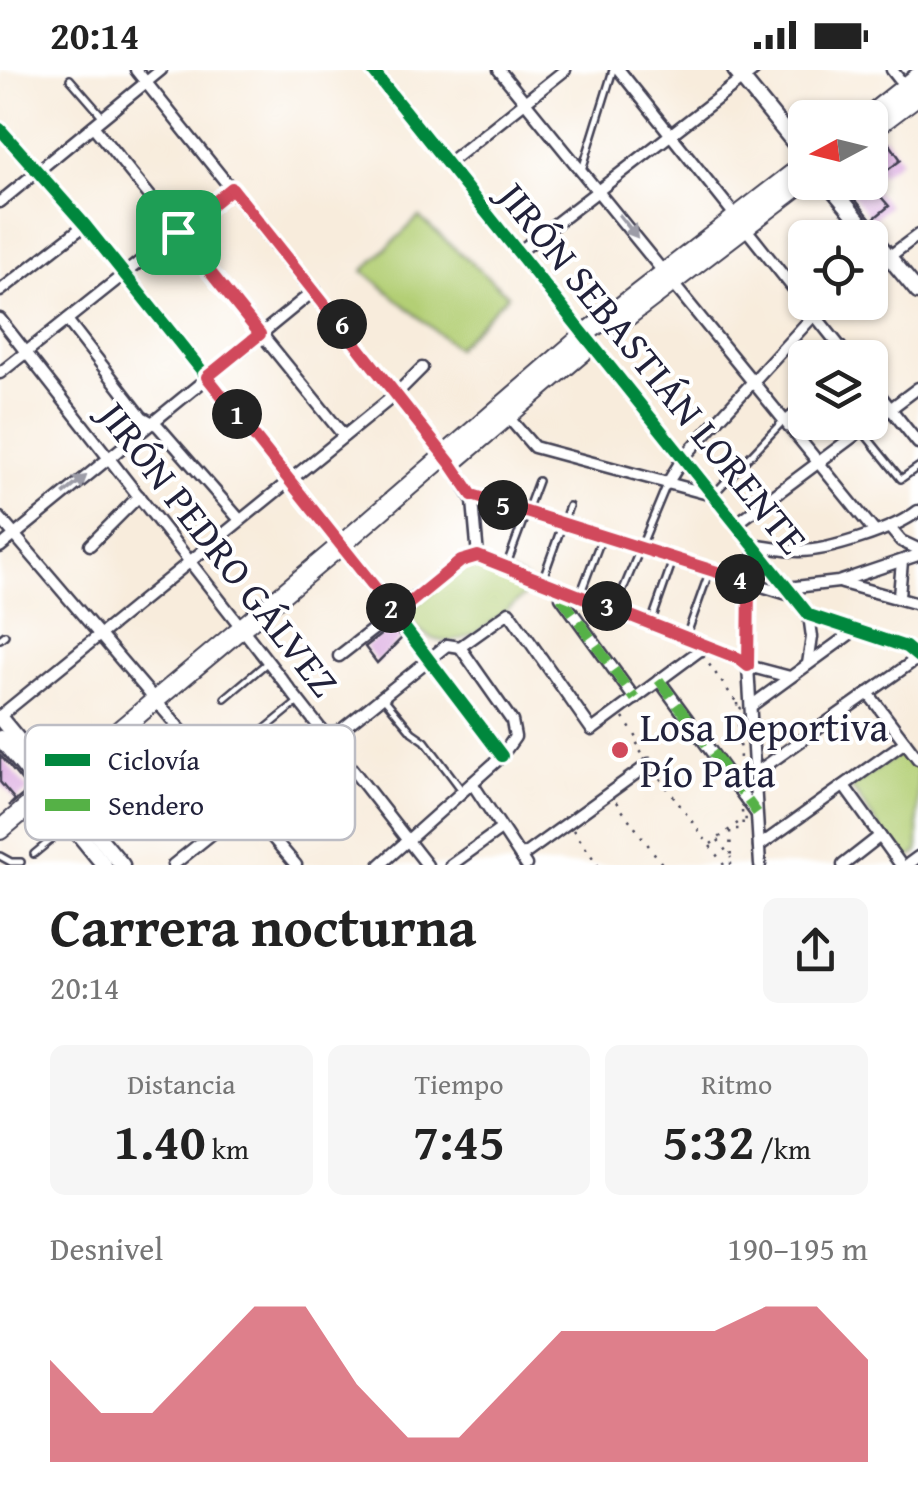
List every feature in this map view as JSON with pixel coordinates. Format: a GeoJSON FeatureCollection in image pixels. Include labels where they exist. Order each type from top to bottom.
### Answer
{"type":"FeatureCollection","features":[{"type":"Feature","properties":{"kind":"highway"},"geometry":{"type":"LineString","coordinates":[[888,106],[915,91]]}},
{"type":"Feature","properties":{"kind":"highway"},"geometry":{"type":"LineString","coordinates":[[888,116],[915,91]]}},
{"type":"Feature","properties":{"kind":"highway"},"geometry":{"type":"LineString","coordinates":[[135,725],[589,339],[740,223],[788,179]]}},
{"type":"Feature","properties":{"kind":"highway"},"geometry":{"type":"LineString","coordinates":[[740,223],[788,192]]}},
{"type":"Feature","properties":{"kind":"highway"},"geometry":{"type":"LineString","coordinates":[[447,459],[508,417],[589,339]]}},
{"type":"Feature","properties":{"kind":"highway"},"geometry":{"type":"LineString","coordinates":[[0,830],[25,817]]}},
{"type":"Feature","properties":{"kind":"highway"},"geometry":{"type":"LineString","coordinates":[[0,846],[25,825]]}},
{"type":"Feature","properties":{"kind":"street"},"geometry":{"type":"LineString","coordinates":[[136,70],[447,459],[472,495],[478,556]]}},
{"type":"Feature","properties":{"kind":"street"},"geometry":{"type":"LineString","coordinates":[[0,202],[161,70]]}},
{"type":"Feature","properties":{"kind":"street","name":"JIRÓN SEBASTIÁN LORENTE"},"geometry":{"type":"LineString","coordinates":[[372,70],[809,616],[906,648],[918,657]]}},
{"type":"Feature","properties":{"kind":"street"},"geometry":{"type":"LineString","coordinates":[[500,70],[875,532]]}},
{"type":"Feature","properties":{"kind":"street"},"geometry":{"type":"LineString","coordinates":[[448,164],[565,70]]}},
{"type":"Feature","properties":{"kind":"street"},"geometry":{"type":"LineString","coordinates":[[616,70],[788,283]]}},
{"type":"Feature","properties":{"kind":"street"},"geometry":{"type":"LineString","coordinates":[[892,70],[915,91]]}},
{"type":"Feature","properties":{"kind":"street"},"geometry":{"type":"LineString","coordinates":[[519,252],[744,73],[788,133]]}},
{"type":"Feature","properties":{"kind":"street"},"geometry":{"type":"LineString","coordinates":[[92,126],[344,436]]}},
{"type":"Feature","properties":{"kind":"street"},"geometry":{"type":"LineString","coordinates":[[0,130],[84,224],[290,480],[502,756]]}},
{"type":"Feature","properties":{"kind":"street"},"geometry":{"type":"LineString","coordinates":[[0,373],[232,188]]}},
{"type":"Feature","properties":{"kind":"street"},"geometry":{"type":"LineString","coordinates":[[842,200],[858,220]]}},
{"type":"Feature","properties":{"kind":"street"},"geometry":{"type":"LineString","coordinates":[[0,291],[84,224]]}},
{"type":"Feature","properties":{"kind":"street"},"geometry":{"type":"LineString","coordinates":[[918,235],[888,257],[918,292]]}},
{"type":"Feature","properties":{"kind":"street"},"geometry":{"type":"LineString","coordinates":[[0,547],[314,290]]}},
{"type":"Feature","properties":{"kind":"street","name":"JIRÓN PEDRO GÁLVEZ"},"geometry":{"type":"LineString","coordinates":[[0,318],[320,725]]}},
{"type":"Feature","properties":{"kind":"street"},"geometry":{"type":"LineString","coordinates":[[67,320],[142,417],[158,426],[240,520]]}},
{"type":"Feature","properties":{"kind":"street"},"geometry":{"type":"LineString","coordinates":[[667,484],[683,458],[810,320]]}},
{"type":"Feature","properties":{"kind":"street"},"geometry":{"type":"LineString","coordinates":[[818,320],[834,340]]}},
{"type":"Feature","properties":{"kind":"street"},"geometry":{"type":"LineString","coordinates":[[25,758],[0,717],[396,394],[422,368]]}},
{"type":"Feature","properties":{"kind":"street"},"geometry":{"type":"LineString","coordinates":[[888,410],[918,388]]}},
{"type":"Feature","properties":{"kind":"street"},"geometry":{"type":"LineString","coordinates":[[888,404],[918,442]]}},
{"type":"Feature","properties":{"kind":"street"},"geometry":{"type":"LineString","coordinates":[[508,417],[534,447],[713,495]]}},
{"type":"Feature","properties":{"kind":"street"},"geometry":{"type":"LineString","coordinates":[[736,524],[848,440]]}},
{"type":"Feature","properties":{"kind":"street"},"geometry":{"type":"LineString","coordinates":[[472,495],[790,592],[838,582],[918,552],[890,528]]}},
{"type":"Feature","properties":{"kind":"street"},"geometry":{"type":"LineString","coordinates":[[90,545],[139,496]]}},
{"type":"Feature","properties":{"kind":"street"},"geometry":{"type":"LineString","coordinates":[[752,545],[814,550],[890,528],[918,512]]}},
{"type":"Feature","properties":{"kind":"street"},"geometry":{"type":"LineString","coordinates":[[0,518],[178,725]]}},
{"type":"Feature","properties":{"kind":"street"},"geometry":{"type":"LineString","coordinates":[[339,656],[461,561],[478,556],[686,637],[703,648],[738,658],[748,666],[790,678]]}},
{"type":"Feature","properties":{"kind":"street"},"geometry":{"type":"LineString","coordinates":[[898,596],[902,561]]}},
{"type":"Feature","properties":{"kind":"street"},"geometry":{"type":"LineString","coordinates":[[838,582],[918,604]]}},
{"type":"Feature","properties":{"kind":"street"},"geometry":{"type":"LineString","coordinates":[[560,597],[634,699]]}},
{"type":"Feature","properties":{"kind":"street"},"geometry":{"type":"LineString","coordinates":[[348,725],[430,660],[509,612],[592,730],[703,648]]}},
{"type":"Feature","properties":{"kind":"street"},"geometry":{"type":"LineString","coordinates":[[808,664],[812,637],[809,616]]}},
{"type":"Feature","properties":{"kind":"street"},"geometry":{"type":"LineString","coordinates":[[749,708],[854,631]]}},
{"type":"Feature","properties":{"kind":"street"},"geometry":{"type":"LineString","coordinates":[[380,865],[502,756],[515,737],[514,726],[454,646]]}},
{"type":"Feature","properties":{"kind":"street"},"geometry":{"type":"LineString","coordinates":[[754,774],[918,657]]}},
{"type":"Feature","properties":{"kind":"street"},"geometry":{"type":"LineString","coordinates":[[748,666],[753,816],[760,865]]}},
{"type":"Feature","properties":{"kind":"street"},"geometry":{"type":"LineString","coordinates":[[659,680],[742,794],[753,816]]}},
{"type":"Feature","properties":{"kind":"street"},"geometry":{"type":"LineString","coordinates":[[868,693],[918,759]]}},
{"type":"Feature","properties":{"kind":"street"},"geometry":{"type":"LineString","coordinates":[[0,738],[25,769]]}},
{"type":"Feature","properties":{"kind":"street"},"geometry":{"type":"LineString","coordinates":[[759,846],[905,742]]}},
{"type":"Feature","properties":{"kind":"street"},"geometry":{"type":"LineString","coordinates":[[467,786],[523,861],[650,764]]}},
{"type":"Feature","properties":{"kind":"street","name":"JIRÓN PEDRO GÁLVEZ"},"geometry":{"type":"LineString","coordinates":[[355,773],[404,842],[427,865]]}},
{"type":"Feature","properties":{"kind":"street"},"geometry":{"type":"LineString","coordinates":[[844,786],[904,865],[918,858]]}},
{"type":"Feature","properties":{"kind":"street"},"geometry":{"type":"LineString","coordinates":[[450,865],[500,829]]}},
{"type":"Feature","properties":{"kind":"street"},"geometry":{"type":"LineString","coordinates":[[844,865],[880,836]]}},
{"type":"Feature","properties":{"kind":"street"},"geometry":{"type":"LineString","coordinates":[[83,840],[104,865]]}},
{"type":"Feature","properties":{"kind":"street"},"geometry":{"type":"LineString","coordinates":[[94,840],[122,865]]}},
{"type":"Feature","properties":{"kind":"street"},"geometry":{"type":"LineString","coordinates":[[173,865],[204,840]]}},
{"type":"Feature","properties":{"kind":"street"},"geometry":{"type":"LineString","coordinates":[[275,840],[296,865]]}},
{"type":"Feature","properties":{"kind":"street"},"geometry":{"type":"LineString","coordinates":[[398,865],[404,842]]}},
{"type":"Feature","properties":{"kind":"lane"},"geometry":{"type":"LineString","coordinates":[[582,170],[616,70]]}},
{"type":"Feature","properties":{"kind":"lane"},"geometry":{"type":"LineString","coordinates":[[70,79],[103,117]]}},
{"type":"Feature","properties":{"kind":"lane"},"geometry":{"type":"LineString","coordinates":[[713,495],[788,416]]}},
{"type":"Feature","properties":{"kind":"lane"},"geometry":{"type":"LineString","coordinates":[[870,440],[901,479],[918,467]]}},
{"type":"Feature","properties":{"kind":"lane"},"geometry":{"type":"LineString","coordinates":[[506,567],[538,482]]}},
{"type":"Feature","properties":{"kind":"lane"},"geometry":{"type":"LineString","coordinates":[[615,608],[667,484]]}},
{"type":"Feature","properties":{"kind":"lane"},"geometry":{"type":"LineString","coordinates":[[542,581],[569,506]]}},
{"type":"Feature","properties":{"kind":"lane"},"geometry":{"type":"LineString","coordinates":[[580,595],[602,536]]}},
{"type":"Feature","properties":{"kind":"lane"},"geometry":{"type":"LineString","coordinates":[[748,666],[752,545]]}},
{"type":"Feature","properties":{"kind":"lane"},"geometry":{"type":"LineString","coordinates":[[650,623],[674,558]]}},
{"type":"Feature","properties":{"kind":"lane"},"geometry":{"type":"LineString","coordinates":[[686,637],[710,570]]}},
{"type":"Feature","properties":{"kind":"lane"},"geometry":{"type":"LineString","coordinates":[[226,698],[269,661]]}},
{"type":"Feature","properties":{"kind":"lane"},"geometry":{"type":"LineString","coordinates":[[383,697],[467,786]]}},
{"type":"Feature","properties":{"kind":"lane"},"geometry":{"type":"LineString","coordinates":[[270,725],[300,700]]}},
{"type":"Feature","properties":{"kind":"lane"},"geometry":{"type":"LineString","coordinates":[[34,854],[50,840]]}},
{"type":"Feature","properties":{"kind":"lane"},"geometry":{"type":"LineString","coordinates":[[0,856],[21,862]]}},
{"type":"Feature","properties":{"kind":"path"},"geometry":{"type":"LineString","coordinates":[[703,648],[742,710],[749,708]]}},
{"type":"Feature","properties":{"kind":"path"},"geometry":{"type":"LineString","coordinates":[[737,702],[743,829]]}},
{"type":"Feature","properties":{"kind":"path"},"geometry":{"type":"LineString","coordinates":[[620,714],[640,742],[636,746],[724,865]]}},
{"type":"Feature","properties":{"kind":"path"},"geometry":{"type":"LineString","coordinates":[[610,794],[662,865]]}},
{"type":"Feature","properties":{"kind":"path"},"geometry":{"type":"LineString","coordinates":[[710,844],[753,816]]}},
{"type":"Feature","properties":{"kind":"path"},"geometry":{"type":"LineString","coordinates":[[569,824],[598,865]]}},
{"type":"Feature","properties":{"kind":"path"},"geometry":{"type":"LineString","coordinates":[[730,830],[750,829]]}},
{"type":"Feature","properties":{"kind":"path"},"geometry":{"type":"LineString","coordinates":[[730,830],[731,865]]}},
{"type":"Feature","properties":{"kind":"path"},"geometry":{"type":"LineString","coordinates":[[717,839],[731,858]]}},
{"type":"Feature","properties":{"kind":"green space"},"geometry":{"type":"Polygon","coordinates":[[[419,217],[508,295],[456,348],[363,271],[419,217]]]}},
{"type":"Feature","properties":{"kind":"green space"},"geometry":{"type":"Polygon","coordinates":[[[468,563],[516,575],[534,588],[471,635],[439,641],[423,633],[408,616],[411,609],[468,563]]]}},
{"type":"Feature","properties":{"kind":"green space"},"geometry":{"type":"Polygon","coordinates":[[[904,751],[918,769],[918,852],[903,862],[851,787],[904,751]]]}},
{"type":"Feature","properties":{"kind":"building"},"geometry":{"type":"Polygon","coordinates":[[[888,142],[901,160],[888,170],[888,142]]]}},
{"type":"Feature","properties":{"kind":"building"},"geometry":{"type":"Polygon","coordinates":[[[856,200],[884,200],[889,206],[872,220],[856,200]]]}},
{"type":"Feature","properties":{"kind":"building"},"geometry":{"type":"Polygon","coordinates":[[[392,626],[402,638],[377,663],[365,647],[392,626]]]}},
{"type":"Feature","properties":{"kind":"building"},"geometry":{"type":"Polygon","coordinates":[[[0,755],[25,785],[25,793],[9,806],[15,800],[0,782],[0,755]]]}},
{"type":"Feature","properties":{"kind":"marked path"},"geometry":{"type":"LineString","coordinates":[[561,597],[635,699]]}},
{"type":"Feature","properties":{"kind":"marked path"},"geometry":{"type":"LineString","coordinates":[[659,680],[757,813]]}},
{"type":"Feature","properties":{"kind":"cycle path"},"geometry":{"type":"LineString","coordinates":[[372,70],[809,615],[906,647],[918,657]]}},
{"type":"Feature","properties":{"kind":"cycle path"},"geometry":{"type":"LineString","coordinates":[[0,129],[85,225],[348,553],[502,756]]}},
{"type":"Feature","properties":{"kind":"place","name":"Losa Deportiva Pío Pata"},"geometry":{"type":"Point","coordinates":[620,750]}},
{"type":"Feature","properties":{"kind":"route"},"geometry":{"type":"LineString","coordinates":[[232,188],[472,495],[749,582],[748,666],[738,658],[478,556],[461,561],[396,614],[207,377],[260,334],[178,232],[232,188]]}}]}
